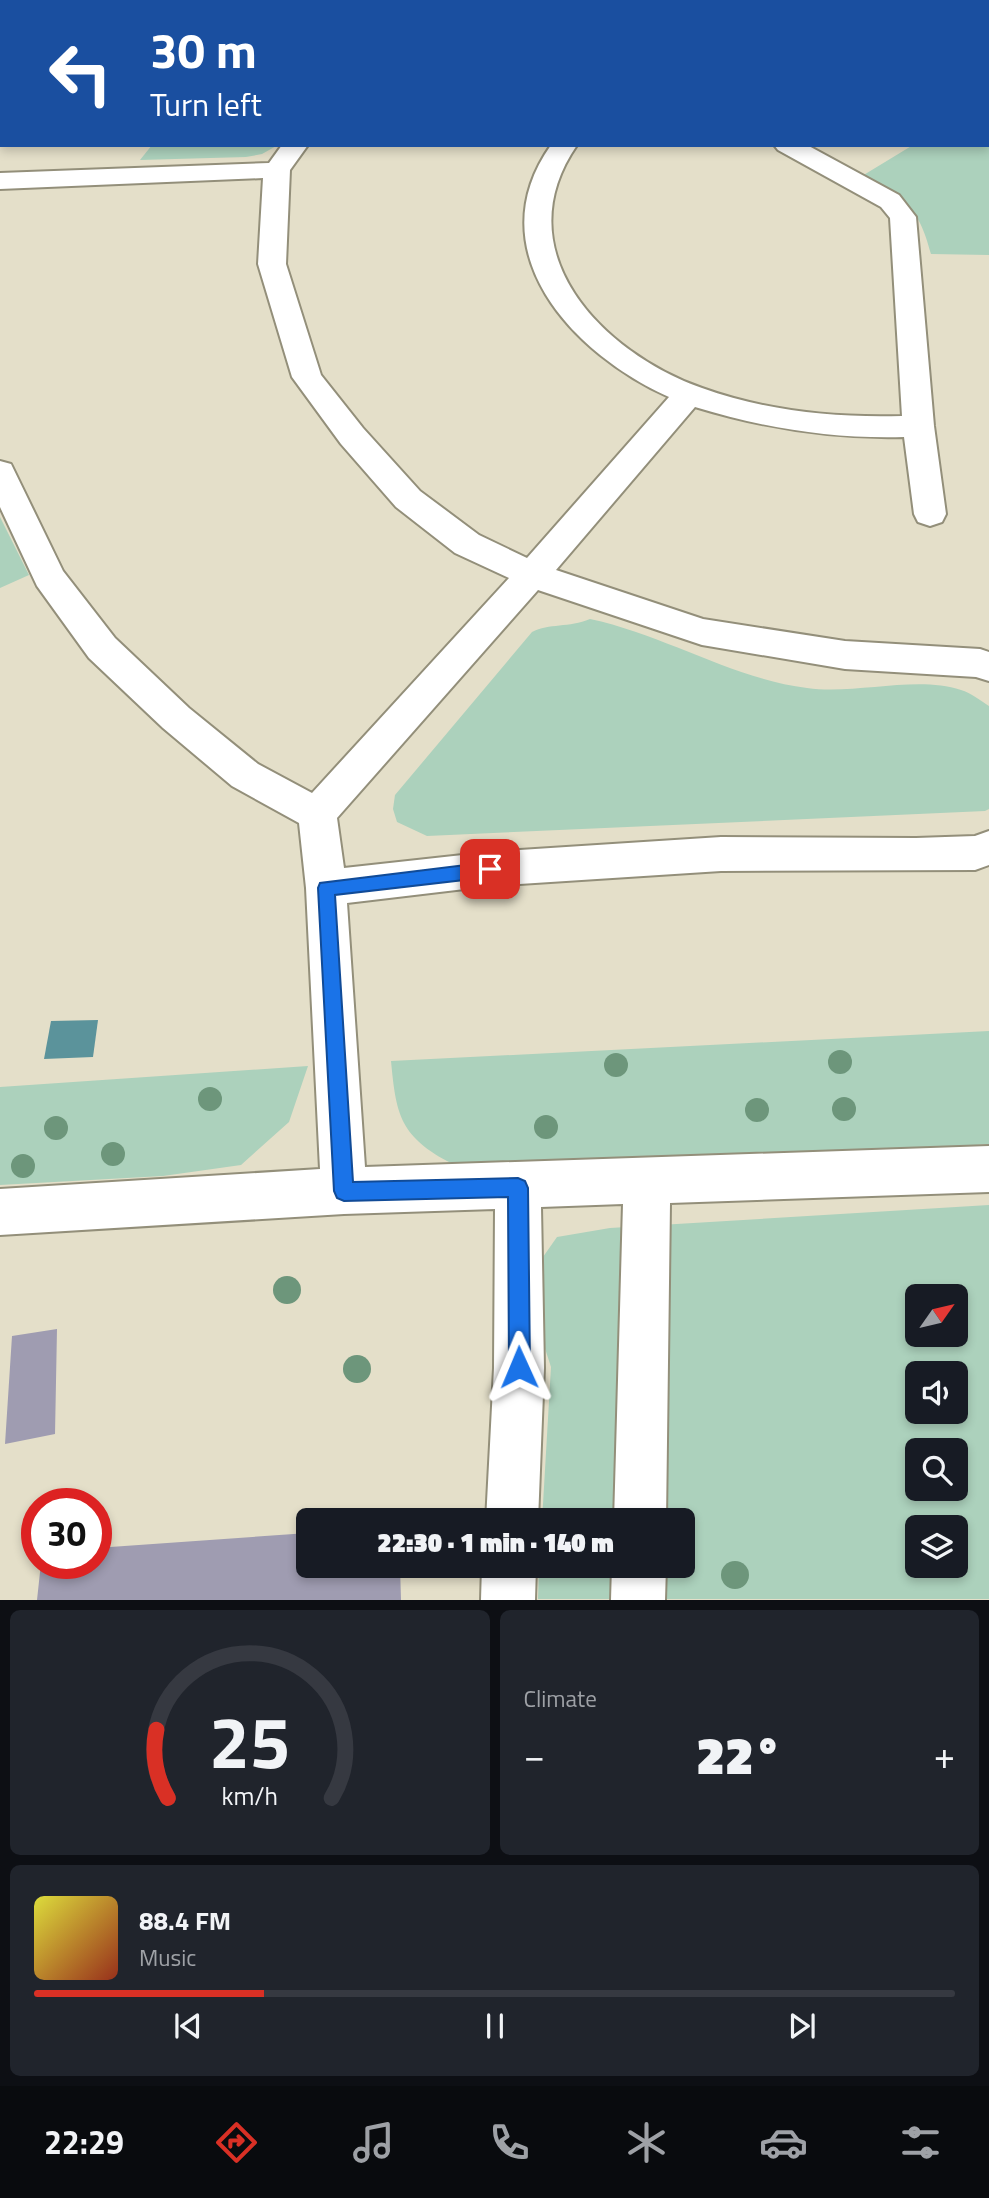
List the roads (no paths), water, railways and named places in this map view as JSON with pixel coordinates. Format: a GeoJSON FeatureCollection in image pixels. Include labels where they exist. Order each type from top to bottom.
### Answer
{"type":"FeatureCollection","features":[{"type":"Feature","properties":{"kind":"street"},"geometry":{"type":"LineString","coordinates":[[294,147],[277,170],[272,264],[307,377],[352,436],[408,499],[467,544],[532,575],[702,632],[845,655],[980,663],[989,667]]}},
{"type":"Feature","properties":{"kind":"street"},"geometry":{"type":"LineString","coordinates":[[562,147],[551,162],[539,191],[537,224],[543,264],[566,300],[600,341],[645,372],[689,394],[759,412],[843,427],[918,426]]}},
{"type":"Feature","properties":{"kind":"street"},"geometry":{"type":"LineString","coordinates":[[791,147],[890,201],[903,217],[918,426],[930,514]]}},
{"type":"Feature","properties":{"kind":"street"},"geometry":{"type":"LineString","coordinates":[[0,181],[277,170]]}},
{"type":"Feature","properties":{"kind":"street"},"geometry":{"type":"LineString","coordinates":[[344,1191],[326,888],[317,814],[532,575],[689,394]]}},
{"type":"Feature","properties":{"kind":"street"},"geometry":{"type":"LineString","coordinates":[[0,472],[49,577],[102,648],[176,718],[245,775],[317,814]]}},
{"type":"Feature","properties":{"kind":"street"},"geometry":{"type":"LineString","coordinates":[[326,888],[490,869],[721,854],[916,855],[975,853],[989,848]]}},
{"type":"Feature","properties":{"kind":"street"},"geometry":{"type":"LineString","coordinates":[[0,1212],[344,1191],[518,1188],[989,1170]]}},
{"type":"Feature","properties":{"kind":"street"},"geometry":{"type":"LineString","coordinates":[[639,1508],[647,1183]]}},
{"type":"Feature","properties":{"kind":"street"},"geometry":{"type":"LineString","coordinates":[[513,1508],[519,1367],[518,1188]]}},
{"type":"Feature","properties":{"kind":"street"},"geometry":{"type":"LineString","coordinates":[[508,1600],[509,1578]]}},
{"type":"Feature","properties":{"kind":"street"},"geometry":{"type":"LineString","coordinates":[[638,1600],[639,1578]]}},
{"type":"Feature","properties":{"kind":"water"},"geometry":{"type":"Polygon","coordinates":[[[98,1020],[93,1057],[44,1059],[51,1021],[98,1020]]]}}]}
